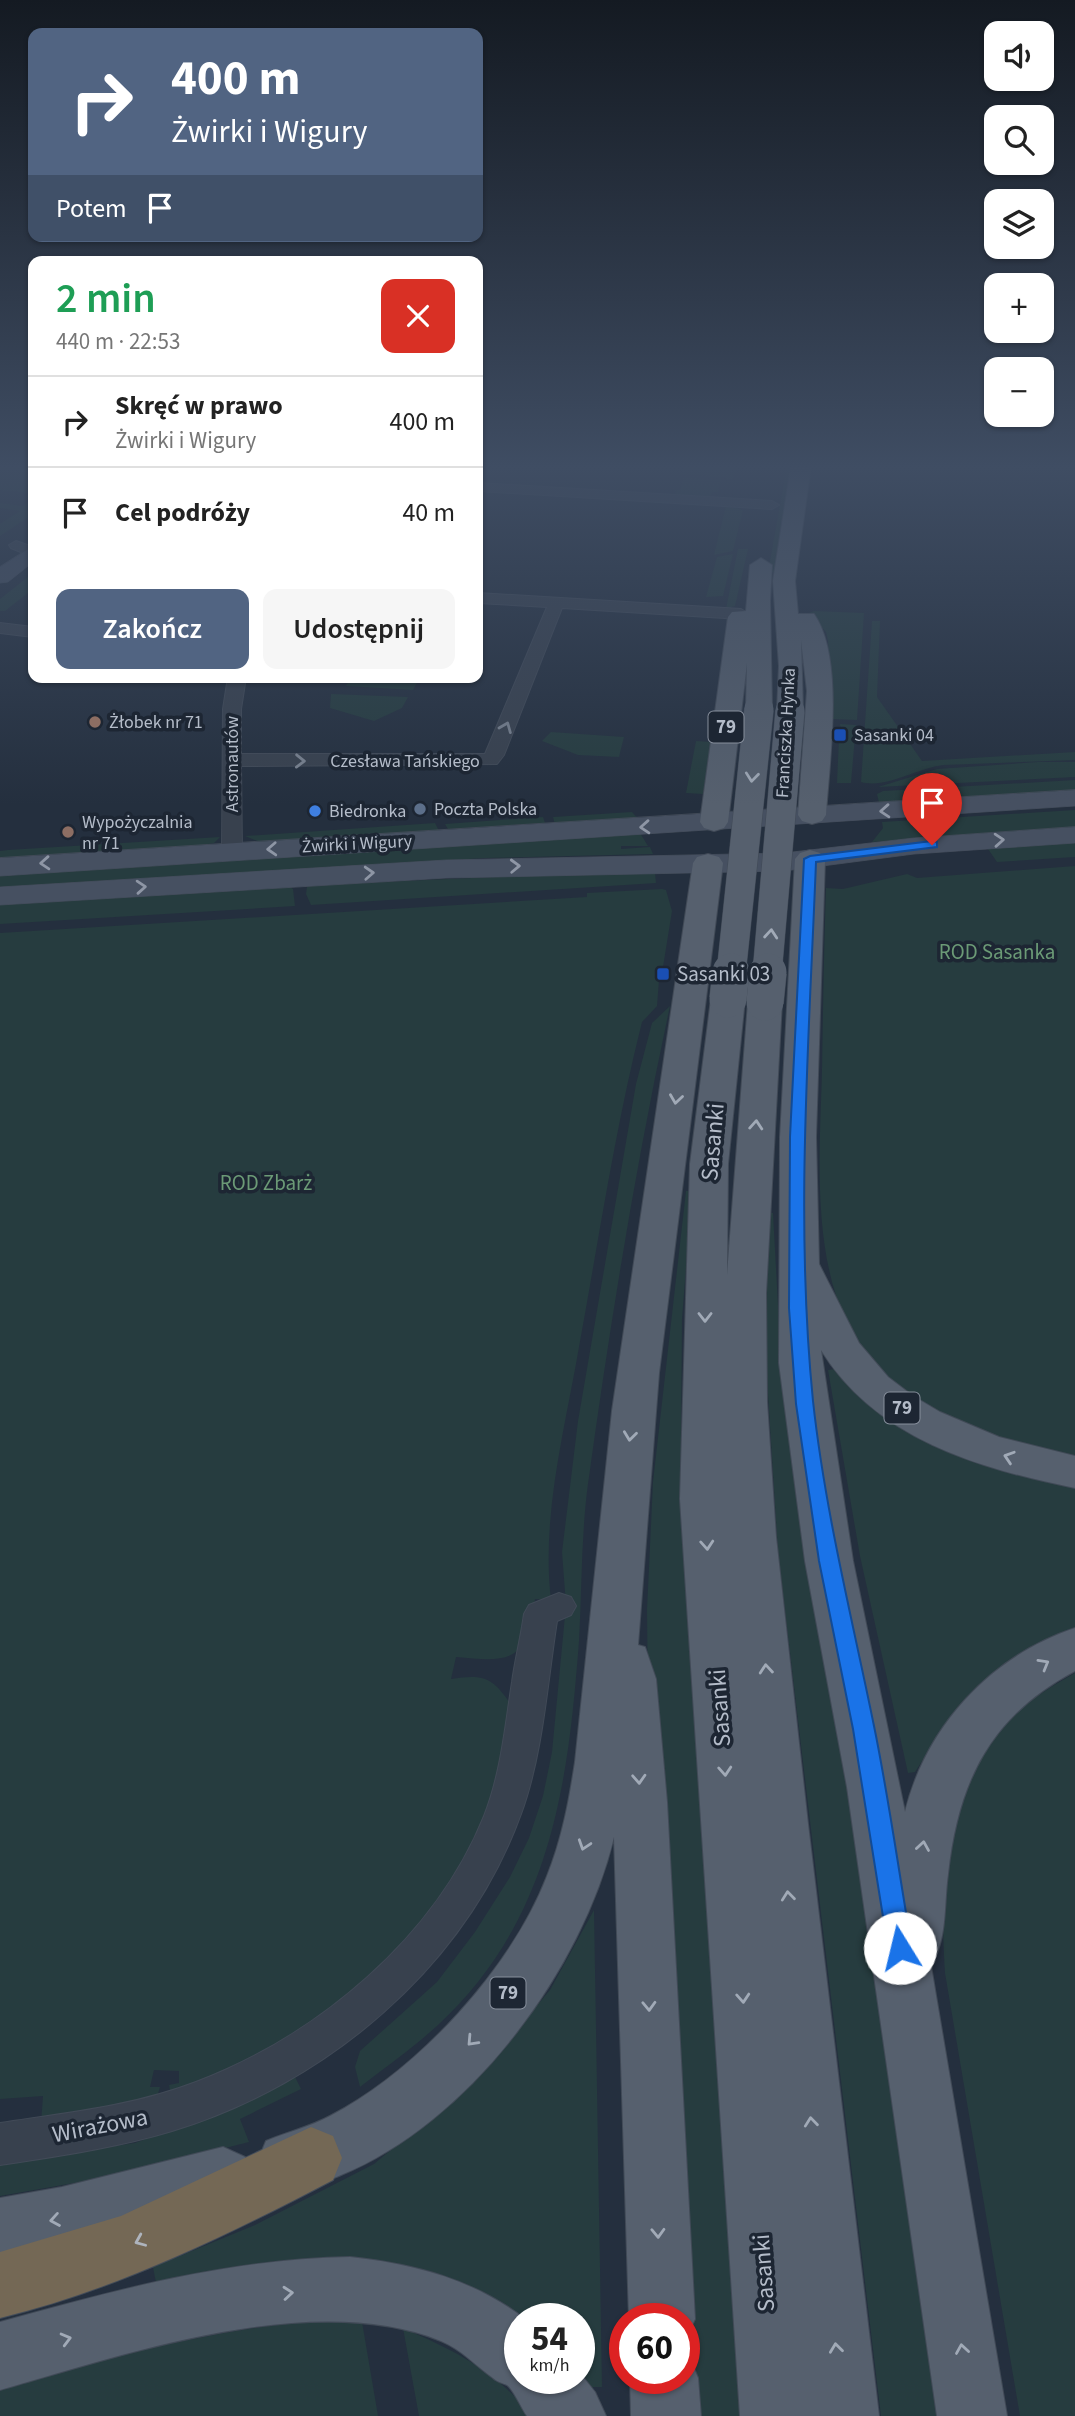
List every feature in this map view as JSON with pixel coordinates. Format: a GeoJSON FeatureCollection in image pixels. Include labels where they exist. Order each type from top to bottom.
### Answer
{"type":"FeatureCollection","features":[{"type":"Feature","properties":{"kind":"highway","name":"79"},"geometry":{"type":"LineString","coordinates":[[0,2285],[134,2244],[211,2210],[311,2158]]}},
{"type":"Feature","properties":{"kind":"main road","name":"Franciszka Hynka"},"geometry":{"type":"LineString","coordinates":[[728,999],[759,709],[759,579]]}},
{"type":"Feature","properties":{"kind":"main road","name":"Franciszka Hynka"},"geometry":{"type":"LineString","coordinates":[[765,1002],[790,711],[791,666],[784,580]]}},
{"type":"Feature","properties":{"kind":"main road","name":"79"},"geometry":{"type":"LineString","coordinates":[[784,580],[805,617],[817,656],[819,700],[798,1137],[799,1258],[822,1315],[839,1346],[862,1375],[888,1398],[926,1423],[971,1444],[1022,1461],[1075,1472]]}},
{"type":"Feature","properties":{"kind":"main road","name":"79"},"geometry":{"type":"LineString","coordinates":[[311,2158],[368,2129],[424,2089],[476,2037],[530,1964],[565,1900],[587,1836],[603,1754],[624,1486],[638,1368],[742,602],[758,586]]}},
{"type":"Feature","properties":{"kind":"main road"},"geometry":{"type":"LineString","coordinates":[[711,843],[813,816],[1075,798]]}},
{"type":"Feature","properties":{"kind":"main road"},"geometry":{"type":"LineString","coordinates":[[711,843],[810,859],[914,846],[1075,835]]}},
{"type":"Feature","properties":{"kind":"main road","name":"Żwirki i Wigury"},"geometry":{"type":"LineString","coordinates":[[0,867],[232,851],[711,843]]}},
{"type":"Feature","properties":{"kind":"main road","name":"Żwirki i Wigury"},"geometry":{"type":"LineString","coordinates":[[0,896],[435,869],[711,843]]}},
{"type":"Feature","properties":{"kind":"main road","name":"Sasanki"},"geometry":{"type":"LineString","coordinates":[[728,999],[708,1189],[703,1499],[775,2416]]}},
{"type":"Feature","properties":{"kind":"main road","name":"Sasanki"},"geometry":{"type":"LineString","coordinates":[[765,1002],[746,1293],[745,1414],[753,1537],[780,1824],[844,2416]]}},
{"type":"Feature","properties":{"kind":"main road"},"geometry":{"type":"LineString","coordinates":[[799,1258],[800,1363],[817,1489],[874,1787],[972,2416]]}},
{"type":"Feature","properties":{"kind":"main road"},"geometry":{"type":"LineString","coordinates":[[616,1614],[631,1679],[636,1733],[661,2303]]}},
{"type":"Feature","properties":{"kind":"main road"},"geometry":{"type":"LineString","coordinates":[[925,2110],[915,1941],[916,1901],[922,1846],[934,1796],[957,1746],[988,1707],[1024,1676],[1075,1648]]}},
{"type":"Feature","properties":{"kind":"main road"},"geometry":{"type":"LineString","coordinates":[[0,2230],[62,2219],[311,2158]]}},
{"type":"Feature","properties":{"kind":"main road"},"geometry":{"type":"LineString","coordinates":[[0,2356],[184,2307],[225,2299],[330,2290],[364,2290],[425,2301],[459,2314],[504,2346]]}},
{"type":"Feature","properties":{"kind":"main road"},"geometry":{"type":"LineString","coordinates":[[553,2394],[571,2416]]}},
{"type":"Feature","properties":{"kind":"main road"},"geometry":{"type":"LineString","coordinates":[[665,2394],[666,2416]]}},
{"type":"Feature","properties":{"kind":"street"},"geometry":{"type":"LineString","coordinates":[[483,598],[741,614]]}},
{"type":"Feature","properties":{"kind":"street","name":"Czesława Tańskiego"},"geometry":{"type":"LineString","coordinates":[[232,760],[476,763],[490,760],[495,755],[556,603]]}},
{"type":"Feature","properties":{"kind":"street"},"geometry":{"type":"LineString","coordinates":[[0,628],[28,631]]}},
{"type":"Feature","properties":{"kind":"street","name":"Astronautów"},"geometry":{"type":"LineString","coordinates":[[232,851],[232,709],[236,683]]}},
{"type":"Feature","properties":{"kind":"street","name":"Wirażowa"},"geometry":{"type":"LineString","coordinates":[[0,2144],[128,2123],[198,2102],[263,2071],[349,2015],[403,1967],[462,1894],[484,1856],[514,1780],[541,1614],[559,1606]]}},
{"type":"Feature","properties":{"kind":"green space"},"geometry":{"type":"Polygon","coordinates":[[[28,579],[28,593],[5,611],[0,611],[0,599],[28,579]]]}},
{"type":"Feature","properties":{"kind":"green space"},"geometry":{"type":"Polygon","coordinates":[[[711,579],[727,579],[723,596],[706,597],[711,579]]]}},
{"type":"Feature","properties":{"kind":"green space"},"geometry":{"type":"Polygon","coordinates":[[[732,579],[741,579],[735,606],[726,609],[732,579]]]}},
{"type":"Feature","properties":{"kind":"green space"},"geometry":{"type":"Polygon","coordinates":[[[809,613],[864,613],[857,720],[832,719],[828,641],[826,632],[809,613]]]}},
{"type":"Feature","properties":{"kind":"green space"},"geometry":{"type":"Polygon","coordinates":[[[872,621],[880,621],[877,697],[922,761],[1075,752],[1075,760],[943,765],[881,783],[861,782],[872,621]]]}},
{"type":"Feature","properties":{"kind":"green space"},"geometry":{"type":"Polygon","coordinates":[[[348,683],[417,683],[413,690],[346,686],[348,683]]]}},
{"type":"Feature","properties":{"kind":"green space"},"geometry":{"type":"Polygon","coordinates":[[[331,694],[408,697],[402,708],[374,721],[330,708],[331,694]]]}},
{"type":"Feature","properties":{"kind":"green space"},"geometry":{"type":"Polygon","coordinates":[[[840,724],[856,725],[851,783],[837,783],[839,738],[842,738],[840,724]]]}},
{"type":"Feature","properties":{"kind":"green space"},"geometry":{"type":"Polygon","coordinates":[[[551,732],[624,737],[619,757],[578,755],[542,741],[551,732]]]}},
{"type":"Feature","properties":{"kind":"green space"},"geometry":{"type":"Polygon","coordinates":[[[696,741],[711,742],[703,794],[686,793],[696,741]]]}},
{"type":"Feature","properties":{"kind":"green space"},"geometry":{"type":"Polygon","coordinates":[[[1075,762],[1075,777],[878,787],[937,769],[1075,762]]]}},
{"type":"Feature","properties":{"kind":"green space"},"geometry":{"type":"Polygon","coordinates":[[[1075,780],[1075,791],[879,803],[877,794],[883,791],[1075,780]]]}},
{"type":"Feature","properties":{"kind":"green space"},"geometry":{"type":"Polygon","coordinates":[[[1075,810],[1075,828],[872,842],[883,828],[882,822],[1075,810]]]}},
{"type":"Feature","properties":{"kind":"green space"},"geometry":{"type":"Polygon","coordinates":[[[632,812],[639,820],[555,825],[553,817],[632,812]]]}},
{"type":"Feature","properties":{"kind":"green space"},"geometry":{"type":"Polygon","coordinates":[[[543,817],[545,823],[448,829],[445,824],[543,817]]]}},
{"type":"Feature","properties":{"kind":"green space"},"geometry":{"type":"Polygon","coordinates":[[[435,823],[439,831],[260,842],[245,836],[435,823]]]}},
{"type":"Feature","properties":{"kind":"green space"},"geometry":{"type":"Polygon","coordinates":[[[640,833],[648,846],[621,846],[621,849],[650,847],[653,854],[485,858],[0,888],[0,874],[640,833]]]}},
{"type":"Feature","properties":{"kind":"green space"},"geometry":{"type":"Polygon","coordinates":[[[220,837],[214,843],[198,846],[0,858],[0,851],[8,850],[220,837]]]}},
{"type":"Feature","properties":{"kind":"green space"},"geometry":{"type":"Polygon","coordinates":[[[1075,841],[1075,857],[997,862],[988,849],[1075,841]]]}},
{"type":"Feature","properties":{"kind":"green space","name":"ROD Sasanka"},"geometry":{"type":"Polygon","coordinates":[[[1075,866],[1075,1458],[993,1435],[940,1412],[893,1381],[872,1361],[851,1331],[836,1297],[827,1260],[822,1221],[820,1143],[826,888],[843,889],[907,874],[917,878],[1075,866]]]}},
{"type":"Feature","properties":{"kind":"green space"},"geometry":{"type":"Polygon","coordinates":[[[655,873],[656,883],[311,905],[306,894],[307,887],[313,885],[655,873]]]}},
{"type":"Feature","properties":{"kind":"green space"},"geometry":{"type":"Polygon","coordinates":[[[290,887],[293,889],[295,906],[0,924],[0,904],[290,887]]]}},
{"type":"Feature","properties":{"kind":"green space","name":"ROD Zbarż"},"geometry":{"type":"Polygon","coordinates":[[[666,890],[672,911],[663,967],[660,967],[657,1006],[642,1022],[624,1103],[556,1473],[549,1537],[551,1600],[535,1599],[527,1635],[522,1646],[514,1653],[492,1659],[456,1657],[451,1679],[486,1679],[498,1688],[510,1703],[496,1785],[480,1832],[461,1867],[412,1933],[354,1991],[322,2016],[243,2063],[171,2095],[169,2085],[179,2083],[179,2071],[154,2070],[150,2087],[160,2087],[156,2100],[41,2123],[43,2096],[0,2099],[0,933],[587,897],[587,893],[666,890]]]}},
{"type":"Feature","properties":{"kind":"green space"},"geometry":{"type":"Polygon","coordinates":[[[670,1006],[635,1184],[596,1424],[584,1523],[579,1641],[568,1747],[547,1848],[529,1896],[506,1941],[476,1984],[429,2033],[360,2087],[355,2067],[360,2051],[437,1982],[475,1932],[510,1877],[529,1838],[543,1796],[552,1752],[566,1605],[562,1552],[578,1421],[636,1084],[652,1023],[670,1006]]]}},
{"type":"Feature","properties":{"kind":"green space"},"geometry":{"type":"Polygon","coordinates":[[[686,1191],[692,1191],[682,1319],[681,1441],[743,2416],[683,2416],[683,2394],[700,2394],[700,2303],[683,2303],[649,1793],[647,1610],[653,1482],[686,1191]]]}},
{"type":"Feature","properties":{"kind":"green space"},"geometry":{"type":"Polygon","coordinates":[[[769,1213],[773,1213],[782,1379],[796,1496],[836,1709],[937,2416],[881,2416],[778,1552],[764,1331],[769,1213]]]}},
{"type":"Feature","properties":{"kind":"green space"},"geometry":{"type":"Polygon","coordinates":[[[835,1369],[857,1391],[1075,1485],[1075,1627],[1027,1652],[984,1686],[947,1727],[915,1772],[908,1773],[860,1556],[828,1370],[835,1369]]]}},
{"type":"Feature","properties":{"kind":"green space"},"geometry":{"type":"Polygon","coordinates":[[[1075,1673],[1075,2416],[1020,2416],[945,1973],[943,1906],[951,1839],[959,1807],[988,1747],[1025,1706],[1075,1673]]]}},
{"type":"Feature","properties":{"kind":"green space"},"geometry":{"type":"Polygon","coordinates":[[[594,1910],[602,2387],[595,2387],[595,2303],[504,2304],[464,2283],[426,2270],[359,2261],[157,2288],[153,2267],[255,2225],[374,2164],[473,2081],[550,1990],[594,1910]]]}},
{"type":"Feature","properties":{"kind":"green space"},"geometry":{"type":"Polygon","coordinates":[[[293,2073],[301,2089],[240,2119],[249,2142],[114,2176],[0,2196],[0,2163],[135,2143],[192,2122],[293,2073]]]}},
{"type":"Feature","properties":{"kind":"green space"},"geometry":{"type":"Polygon","coordinates":[[[311,2321],[362,2322],[378,2416],[0,2416],[0,2386],[193,2339],[311,2321]]]}},
{"type":"Feature","properties":{"kind":"green space"},"geometry":{"type":"Polygon","coordinates":[[[403,2328],[456,2353],[489,2374],[504,2387],[504,2394],[512,2394],[531,2416],[419,2416],[403,2328]]]}},
{"type":"Feature","properties":{"kind":"place","name":"Żłobek nr 71"},"geometry":{"type":"Point","coordinates":[95,722]}},
{"type":"Feature","properties":{"kind":"place","name":"Sasanki 04"},"geometry":{"type":"Point","coordinates":[840,735]}},
{"type":"Feature","properties":{"kind":"place","name":"Poczta Polska"},"geometry":{"type":"Point","coordinates":[420,809]}},
{"type":"Feature","properties":{"kind":"place","name":"Biedronka"},"geometry":{"type":"Point","coordinates":[315,811]}},
{"type":"Feature","properties":{"kind":"place","name":"Wypożyczalnia nr 71"},"geometry":{"type":"Point","coordinates":[68,832]}},
{"type":"Feature","properties":{"kind":"place","name":"Sasanki 03"},"geometry":{"type":"Point","coordinates":[663,974]}},
{"type":"Feature","properties":{"kind":"route"},"geometry":{"type":"LineString","coordinates":[[900,1948],[864,1729],[829,1561],[805,1404],[797,1308],[798,1137],[810,859],[932,845]]}}]}
